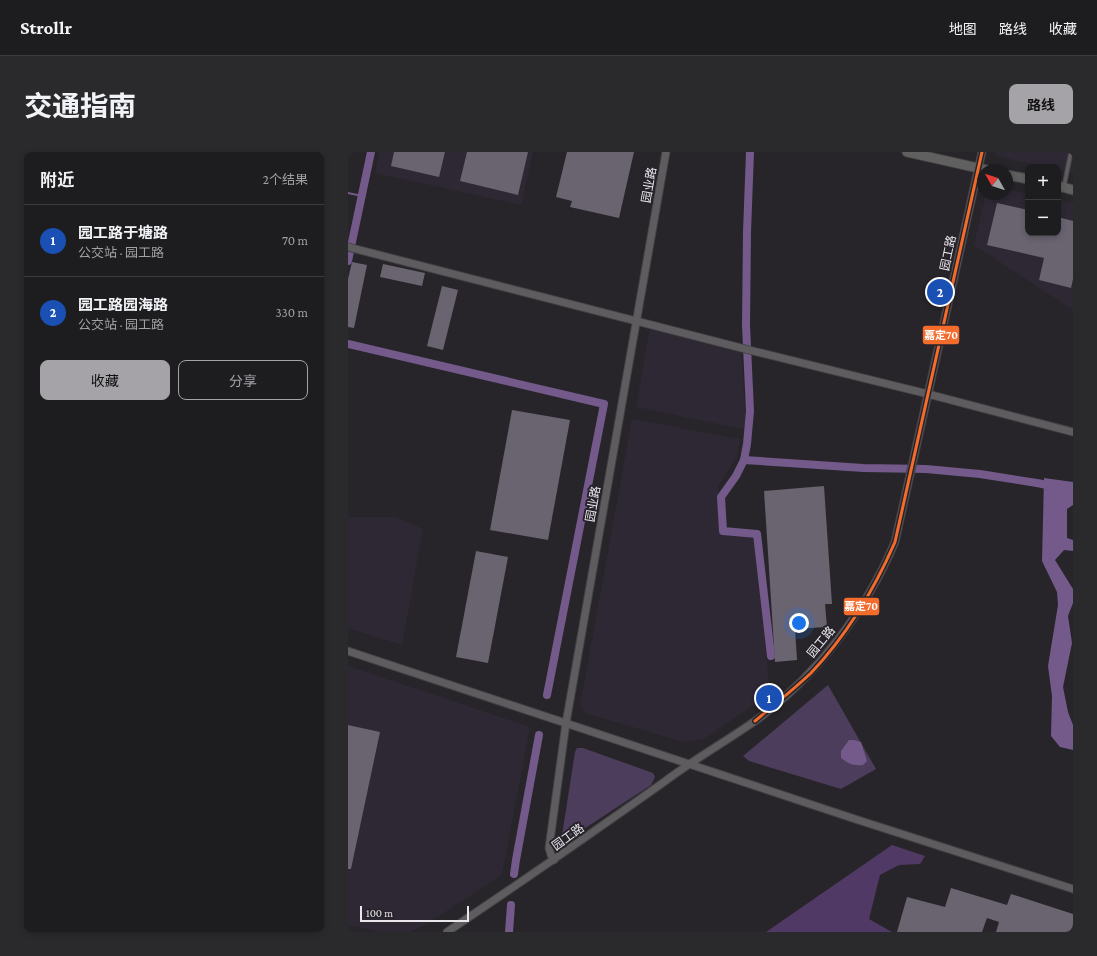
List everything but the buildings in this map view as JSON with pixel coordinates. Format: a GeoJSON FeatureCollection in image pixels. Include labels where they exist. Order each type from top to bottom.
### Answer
{"type":"FeatureCollection","features":[{"type":"Feature","properties":{"kind":"street","name":"园业路"},"geometry":{"type":"LineString","coordinates":[[554,860],[549,848],[566,723],[666,152]]}},
{"type":"Feature","properties":{"kind":"street"},"geometry":{"type":"LineString","coordinates":[[907,152],[977,168]]}},
{"type":"Feature","properties":{"kind":"street","name":"园工路"},"geometry":{"type":"LineString","coordinates":[[979,164],[982,152]]}},
{"type":"Feature","properties":{"kind":"street","name":"园工路"},"geometry":{"type":"LineString","coordinates":[[447,932],[554,860],[689,764],[755,721],[796,688],[835,644],[852,620],[882,571],[895,542],[977,173]]}},
{"type":"Feature","properties":{"kind":"street"},"geometry":{"type":"LineString","coordinates":[[1013,176],[1025,178]]}},
{"type":"Feature","properties":{"kind":"street"},"geometry":{"type":"LineString","coordinates":[[1061,187],[1073,190]]}},
{"type":"Feature","properties":{"kind":"street"},"geometry":{"type":"LineString","coordinates":[[348,247],[1072,432]]}},
{"type":"Feature","properties":{"kind":"street"},"geometry":{"type":"LineString","coordinates":[[348,651],[1073,889]]}},
{"type":"Feature","properties":{"kind":"lane"},"geometry":{"type":"LineString","coordinates":[[1061,187],[1071,152]]}},
{"type":"Feature","properties":{"kind":"shaded area"},"geometry":{"type":"Polygon","coordinates":[[[379,152],[533,152],[521,205],[375,173],[379,152]]]}},
{"type":"Feature","properties":{"kind":"shaded area"},"geometry":{"type":"Polygon","coordinates":[[[996,152],[1073,152],[1073,173],[1061,171],[1061,164],[1032,164],[996,156],[996,152]]]}},
{"type":"Feature","properties":{"kind":"shaded area"},"geometry":{"type":"Polygon","coordinates":[[[1013,190],[1025,193],[1025,236],[1061,236],[1061,201],[1073,203],[1073,310],[974,245],[985,200],[1013,200],[1013,190]]]}},
{"type":"Feature","properties":{"kind":"shaded area"},"geometry":{"type":"Polygon","coordinates":[[[650,328],[740,352],[742,361],[746,424],[742,429],[636,407],[650,328]]]}},
{"type":"Feature","properties":{"kind":"shaded area"},"geometry":{"type":"Polygon","coordinates":[[[632,419],[740,439],[737,457],[718,486],[719,532],[755,538],[770,694],[704,739],[683,742],[585,713],[580,706],[632,419]]]}},
{"type":"Feature","properties":{"kind":"shaded area"},"geometry":{"type":"Polygon","coordinates":[[[1044,478],[1073,482],[1073,505],[1067,509],[1067,538],[1073,540],[1073,551],[1064,550],[1055,560],[1073,589],[1073,603],[1068,616],[1072,643],[1063,687],[1068,712],[1073,725],[1073,750],[1060,747],[1051,736],[1052,696],[1048,666],[1058,605],[1057,592],[1042,561],[1044,478]]]}},
{"type":"Feature","properties":{"kind":"shaded area"},"geometry":{"type":"Polygon","coordinates":[[[348,517],[396,517],[423,529],[402,645],[348,628],[348,517]]]}},
{"type":"Feature","properties":{"kind":"shaded area"},"geometry":{"type":"Polygon","coordinates":[[[348,666],[530,727],[502,875],[425,925],[410,932],[381,932],[348,925],[348,666]]]}},
{"type":"Feature","properties":{"kind":"shaded area"},"geometry":{"type":"Polygon","coordinates":[[[828,685],[876,769],[841,789],[749,761],[743,756],[828,685]]]}},
{"type":"Feature","properties":{"kind":"shaded area"},"geometry":{"type":"Polygon","coordinates":[[[849,740],[861,742],[867,761],[863,765],[851,764],[841,758],[841,751],[849,740]]]}},
{"type":"Feature","properties":{"kind":"shaded area"},"geometry":{"type":"Polygon","coordinates":[[[577,748],[583,748],[653,773],[655,777],[651,785],[570,838],[562,833],[575,752],[577,748]]]}},
{"type":"Feature","properties":{"kind":"shaded area"},"geometry":{"type":"Polygon","coordinates":[[[892,845],[925,856],[920,864],[899,865],[880,875],[869,919],[892,932],[766,932],[892,845]]]}},
{"type":"Feature","properties":{"kind":"waterway"},"geometry":{"type":"LineString","coordinates":[[348,261],[371,152]]}},
{"type":"Feature","properties":{"kind":"waterway"},"geometry":{"type":"LineString","coordinates":[[750,152],[746,325],[750,411],[744,460],[736,476],[721,497],[723,531],[757,534],[771,656]]}},
{"type":"Feature","properties":{"kind":"waterway"},"geometry":{"type":"LineString","coordinates":[[348,193],[362,196]]}},
{"type":"Feature","properties":{"kind":"waterway"},"geometry":{"type":"LineString","coordinates":[[348,344],[604,404],[547,695]]}},
{"type":"Feature","properties":{"kind":"waterway"},"geometry":{"type":"LineString","coordinates":[[744,460],[863,468],[926,469],[980,474],[1047,485],[1052,489]]}},
{"type":"Feature","properties":{"kind":"waterway"},"geometry":{"type":"LineString","coordinates":[[514,874],[539,735]]}},
{"type":"Feature","properties":{"kind":"waterway"},"geometry":{"type":"LineString","coordinates":[[509,932],[511,905]]}},
{"type":"Feature","properties":{"kind":"transit line","name":"嘉定70"},"geometry":{"type":"LineString","coordinates":[[755,721],[811,673],[848,628],[869,595],[895,542],[982,152]]}},
{"type":"Feature","properties":{"kind":"place","name":"园工路园海路"},"geometry":{"type":"Point","coordinates":[940,292]}},
{"type":"Feature","properties":{"kind":"place","name":"园工路于塘路"},"geometry":{"type":"Point","coordinates":[769,698]}}]}
